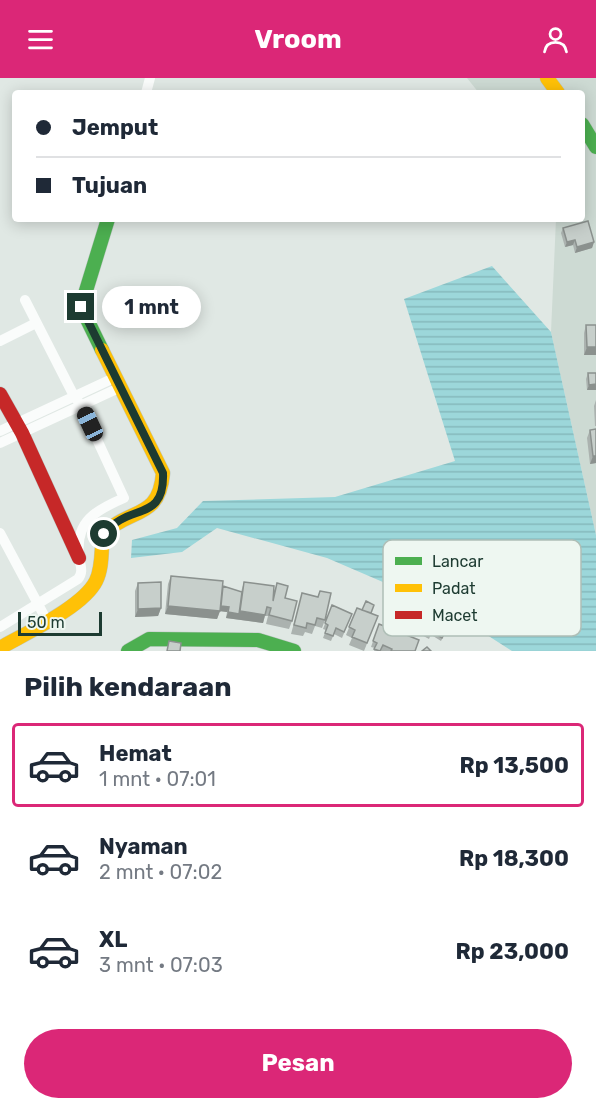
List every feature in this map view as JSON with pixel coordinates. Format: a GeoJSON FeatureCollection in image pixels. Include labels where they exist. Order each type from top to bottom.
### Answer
{"type":"FeatureCollection","features":[{"type":"Feature","properties":{"kind":"street"},"geometry":{"type":"LineString","coordinates":[[585,129],[596,147]]}},
{"type":"Feature","properties":{"kind":"street"},"geometry":{"type":"LineString","coordinates":[[0,648],[79,599],[94,586],[101,569],[104,534],[111,524],[132,512],[145,511],[157,503],[163,491],[163,473],[81,307],[107,222]]}},
{"type":"Feature","properties":{"kind":"street"},"geometry":{"type":"LineString","coordinates":[[0,627],[78,579],[81,575],[78,543],[86,522],[94,512],[124,498],[78,401],[25,300]]}},
{"type":"Feature","properties":{"kind":"street"},"geometry":{"type":"LineString","coordinates":[[0,341],[36,323]]}},
{"type":"Feature","properties":{"kind":"street"},"geometry":{"type":"LineString","coordinates":[[0,443],[19,428],[118,382]]}},
{"type":"Feature","properties":{"kind":"street"},"geometry":{"type":"LineString","coordinates":[[0,394],[19,428],[79,558]]}},
{"type":"Feature","properties":{"kind":"street"},"geometry":{"type":"LineString","coordinates":[[0,431],[19,428]]}},
{"type":"Feature","properties":{"kind":"street"},"geometry":{"type":"LineString","coordinates":[[0,533],[46,619]]}},
{"type":"Feature","properties":{"kind":"street"},"geometry":{"type":"LineString","coordinates":[[128,651],[149,639],[258,640],[294,651]]}},
{"type":"Feature","properties":{"kind":"shaded area"},"geometry":{"type":"Polygon","coordinates":[[[467,78],[596,78],[596,535],[551,332],[556,222],[585,222],[585,90],[477,90],[467,78]]]}},
{"type":"Feature","properties":{"kind":"water"},"geometry":{"type":"Polygon","coordinates":[[[492,266],[551,332],[596,535],[596,651],[512,651],[489,636],[581,636],[581,540],[383,540],[383,582],[327,558],[217,528],[182,552],[131,558],[132,540],[177,528],[203,501],[335,497],[455,461],[404,299],[492,266]]]}},
{"type":"Feature","properties":{"kind":"building"},"geometry":{"type":"Polygon","coordinates":[[[588,221],[594,242],[577,247],[575,240],[567,242],[563,228],[588,221]]]}},
{"type":"Feature","properties":{"kind":"building"},"geometry":{"type":"Polygon","coordinates":[[[586,325],[596,325],[596,347],[587,347],[586,325]]]}},
{"type":"Feature","properties":{"kind":"building"},"geometry":{"type":"Polygon","coordinates":[[[588,373],[596,373],[596,384],[589,385],[588,373]]]}},
{"type":"Feature","properties":{"kind":"building"},"geometry":{"type":"Polygon","coordinates":[[[596,429],[596,456],[593,456],[590,430],[596,429]]]}},
{"type":"Feature","properties":{"kind":"building"},"geometry":{"type":"Polygon","coordinates":[[[171,576],[223,581],[220,611],[168,606],[171,576]]]}},
{"type":"Feature","properties":{"kind":"building"},"geometry":{"type":"Polygon","coordinates":[[[161,582],[161,608],[138,609],[138,583],[161,582]]]}},
{"type":"Feature","properties":{"kind":"building"},"geometry":{"type":"Polygon","coordinates":[[[244,582],[274,586],[273,601],[277,583],[288,586],[285,598],[297,601],[292,621],[269,615],[271,608],[267,607],[265,615],[240,611],[244,582]]]}},
{"type":"Feature","properties":{"kind":"building"},"geometry":{"type":"Polygon","coordinates":[[[223,586],[242,592],[239,614],[228,612],[229,607],[221,606],[223,586]]]}},
{"type":"Feature","properties":{"kind":"building"},"geometry":{"type":"Polygon","coordinates":[[[320,591],[331,593],[325,620],[317,618],[315,625],[307,623],[306,628],[294,625],[302,593],[318,597],[320,591]]]}},
{"type":"Feature","properties":{"kind":"building"},"geometry":{"type":"Polygon","coordinates":[[[366,601],[374,605],[371,613],[362,610],[366,601]]]}},
{"type":"Feature","properties":{"kind":"building"},"geometry":{"type":"Polygon","coordinates":[[[332,605],[352,614],[344,632],[336,628],[333,636],[325,633],[328,625],[325,623],[332,605]]]}},
{"type":"Feature","properties":{"kind":"building"},"geometry":{"type":"Polygon","coordinates":[[[357,608],[378,616],[367,643],[352,637],[355,630],[349,627],[357,608]]]}},
{"type":"Feature","properties":{"kind":"building"},"geometry":{"type":"Polygon","coordinates":[[[379,624],[383,626],[383,636],[409,636],[419,640],[415,651],[391,651],[392,649],[383,645],[380,651],[374,649],[377,643],[373,641],[379,624]]]}},
{"type":"Feature","properties":{"kind":"building"},"geometry":{"type":"Polygon","coordinates":[[[169,641],[181,643],[180,651],[167,651],[169,641]]]}},
{"type":"Feature","properties":{"kind":"traffic: fast"},"geometry":{"type":"LineString","coordinates":[[585,129],[596,147]]}},
{"type":"Feature","properties":{"kind":"traffic: fast"},"geometry":{"type":"LineString","coordinates":[[102,350],[81,307],[107,222]]}},
{"type":"Feature","properties":{"kind":"traffic: fast"},"geometry":{"type":"LineString","coordinates":[[128,651],[149,639],[258,640],[294,651]]}},
{"type":"Feature","properties":{"kind":"traffic: slow"},"geometry":{"type":"LineString","coordinates":[[547,78],[556,90]]}},
{"type":"Feature","properties":{"kind":"traffic: slow"},"geometry":{"type":"LineString","coordinates":[[0,648],[53,619],[89,591],[100,570],[103,534],[150,506],[156,499],[160,488],[163,473],[102,350]]}},
{"type":"Feature","properties":{"kind":"traffic: jam"},"geometry":{"type":"LineString","coordinates":[[0,394],[22,433],[79,558]]}},
{"type":"Feature","properties":{"kind":"route"},"geometry":{"type":"LineString","coordinates":[[81,307],[163,473],[163,491],[157,503],[145,511],[132,512],[121,517],[111,524],[104,534]]}}]}
